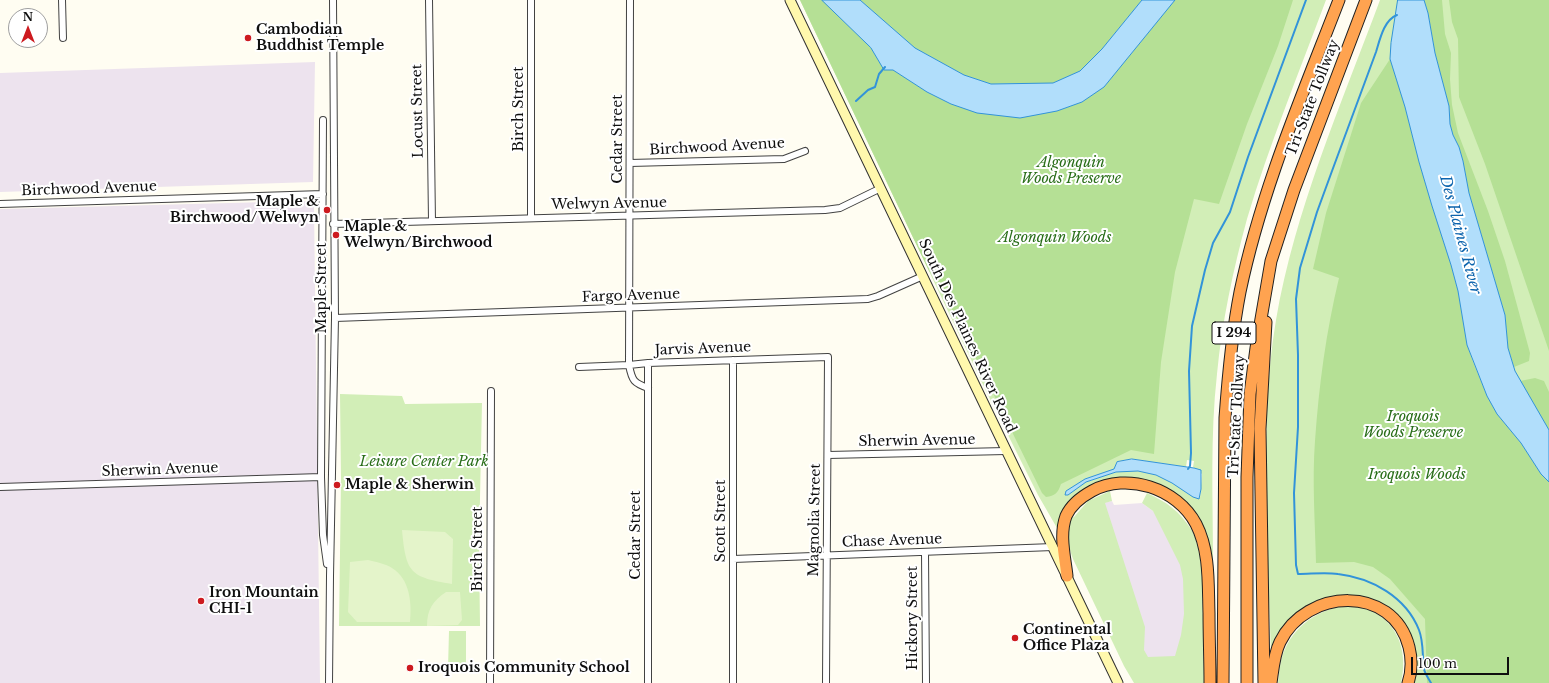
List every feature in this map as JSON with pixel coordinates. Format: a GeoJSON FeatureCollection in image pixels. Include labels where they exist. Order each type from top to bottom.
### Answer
{"type":"FeatureCollection","features":[{"type":"Feature","properties":{"kind":"highway","name":"Tri-State Tollway"},"geometry":{"type":"LineString","coordinates":[[1223,683],[1225,418],[1227,380],[1240,292],[1258,223],[1274,173],[1339,0]]}},
{"type":"Feature","properties":{"kind":"highway","name":"Tri-State Tollway"},"geometry":{"type":"LineString","coordinates":[[1247,683],[1247,477],[1250,394],[1256,348],[1271,261],[1294,190],[1366,0]]}},
{"type":"Feature","properties":{"kind":"highway"},"geometry":{"type":"LineString","coordinates":[[1264,683],[1260,429],[1266,343],[1267,289]]}},
{"type":"Feature","properties":{"kind":"highway"},"geometry":{"type":"LineString","coordinates":[[1067,576],[1063,539],[1066,516],[1071,508],[1086,494],[1109,484],[1124,482],[1149,486],[1175,500],[1182,506],[1196,524],[1204,548],[1208,576],[1210,683]]}},
{"type":"Feature","properties":{"kind":"highway"},"geometry":{"type":"LineString","coordinates":[[1271,683],[1280,641],[1291,625],[1315,607],[1351,599],[1366,602],[1382,609],[1402,629],[1408,640],[1411,653],[1411,671],[1408,683]]}},
{"type":"Feature","properties":{"kind":"main road","name":"South Des Plaines River Road"},"geometry":{"type":"LineString","coordinates":[[790,0],[1118,683]]}},
{"type":"Feature","properties":{"kind":"street"},"geometry":{"type":"LineString","coordinates":[[62,0],[63,38]]}},
{"type":"Feature","properties":{"kind":"street","name":"Maple Street"},"geometry":{"type":"LineString","coordinates":[[330,683],[330,576],[335,318],[333,0]]}},
{"type":"Feature","properties":{"kind":"street","name":"Locust Street"},"geometry":{"type":"LineString","coordinates":[[429,0],[432,221]]}},
{"type":"Feature","properties":{"kind":"street","name":"Birch Street"},"geometry":{"type":"LineString","coordinates":[[531,0],[531,217]]}},
{"type":"Feature","properties":{"kind":"street","name":"Cedar Street"},"geometry":{"type":"LineString","coordinates":[[630,0],[629,365],[631,378],[637,384],[648,388]]}},
{"type":"Feature","properties":{"kind":"street","name":"Maple Street"},"geometry":{"type":"LineString","coordinates":[[323,120],[321,477],[323,535],[330,576]]}},
{"type":"Feature","properties":{"kind":"street","name":"Birchwood Avenue"},"geometry":{"type":"LineString","coordinates":[[630,163],[784,159],[805,151]]}},
{"type":"Feature","properties":{"kind":"street","name":"Welwyn Avenue"},"geometry":{"type":"LineString","coordinates":[[334,224],[531,217],[630,216],[825,210],[840,208],[881,188]]}},
{"type":"Feature","properties":{"kind":"street","name":"Birchwood Avenue"},"geometry":{"type":"LineString","coordinates":[[0,204],[323,194]]}},
{"type":"Feature","properties":{"kind":"street","name":"Fargo Avenue"},"geometry":{"type":"LineString","coordinates":[[335,318],[868,299],[923,276]]}},
{"type":"Feature","properties":{"kind":"street","name":"Jarvis Avenue"},"geometry":{"type":"LineString","coordinates":[[579,367],[648,363],[828,357]]}},
{"type":"Feature","properties":{"kind":"street","name":"Magnolia Street"},"geometry":{"type":"LineString","coordinates":[[826,683],[828,357]]}},
{"type":"Feature","properties":{"kind":"street","name":"Scott Street"},"geometry":{"type":"LineString","coordinates":[[732,360],[733,683]]}},
{"type":"Feature","properties":{"kind":"street","name":"Cedar Street"},"geometry":{"type":"LineString","coordinates":[[648,363],[648,683]]}},
{"type":"Feature","properties":{"kind":"street","name":"Birch Street"},"geometry":{"type":"LineString","coordinates":[[490,683],[491,391]]}},
{"type":"Feature","properties":{"kind":"street","name":"Sherwin Avenue"},"geometry":{"type":"LineString","coordinates":[[828,454],[1006,450]]}},
{"type":"Feature","properties":{"kind":"street","name":"Sherwin Avenue"},"geometry":{"type":"LineString","coordinates":[[0,486],[321,477]]}},
{"type":"Feature","properties":{"kind":"street","name":"Chase Avenue"},"geometry":{"type":"LineString","coordinates":[[733,559],[1053,547]]}},
{"type":"Feature","properties":{"kind":"street","name":"Hickory Street"},"geometry":{"type":"LineString","coordinates":[[925,552],[926,683]]}},
{"type":"Feature","properties":{"kind":"shaded area"},"geometry":{"type":"Polygon","coordinates":[[[315,62],[313,182],[0,192],[0,73],[315,62]]]}},
{"type":"Feature","properties":{"kind":"shaded area"},"geometry":{"type":"Polygon","coordinates":[[[306,201],[314,207],[320,683],[0,683],[0,209],[306,201]]]}},
{"type":"Feature","properties":{"kind":"shaded area"},"geometry":{"type":"Polygon","coordinates":[[[1112,501],[1114,505],[1142,503],[1175,527],[1192,574],[1192,683],[1144,683],[1091,506],[1112,501]]]}},
{"type":"Feature","properties":{"kind":"green space","name":"Algonquin Woods"},"geometry":{"type":"Polygon","coordinates":[[[800,0],[1326,0],[1256,191],[1242,238],[1229,296],[1219,355],[1213,421],[1213,561],[1211,561],[1174,493],[1160,485],[1146,480],[1118,478],[1106,480],[1090,486],[1060,528],[1057,528],[1038,495],[987,393],[800,0]],[[1132,459],[1117,462],[1115,469],[1085,479],[1086,482],[1108,474],[1123,471],[1145,472],[1160,476],[1189,494],[1200,497],[1202,474],[1193,467],[1194,461],[1187,460],[1186,467],[1132,459]]]}},
{"type":"Feature","properties":{"kind":"green space","name":"Algonquin Woods"},"geometry":{"type":"Polygon","coordinates":[[[800,0],[822,0],[871,48],[884,70],[893,70],[927,92],[951,104],[1057,111],[1082,102],[1104,87],[1175,0],[1293,0],[1278,46],[1247,124],[1219,204],[1194,199],[1175,272],[1161,362],[1154,454],[1131,450],[1061,484],[1059,490],[1052,496],[1046,497],[1042,493],[939,283],[929,271],[800,0]]]}},
{"type":"Feature","properties":{"kind":"green space"},"geometry":{"type":"Polygon","coordinates":[[[860,0],[1142,0],[1102,49],[1080,71],[1053,83],[991,84],[964,75],[915,48],[860,0]]]}},
{"type":"Feature","properties":{"kind":"green space","name":"Iroquois Woods Preserve"},"geometry":{"type":"Polygon","coordinates":[[[1380,0],[1549,0],[1549,683],[1412,683],[1414,677],[1394,613],[1382,604],[1369,598],[1354,595],[1332,596],[1305,608],[1271,653],[1266,514],[1266,450],[1268,385],[1276,320],[1284,279],[1295,238],[1320,158],[1380,0]]]}},
{"type":"Feature","properties":{"kind":"green space"},"geometry":{"type":"Polygon","coordinates":[[[1424,0],[1442,0],[1445,34],[1451,53],[1450,79],[1452,105],[1458,133],[1488,211],[1505,261],[1530,353],[1529,361],[1514,367],[1508,348],[1505,315],[1469,193],[1459,147],[1453,135],[1450,124],[1449,106],[1435,53],[1428,13],[1424,0]]]}},
{"type":"Feature","properties":{"kind":"green space"},"geometry":{"type":"Polygon","coordinates":[[[1449,0],[1549,0],[1549,351],[1485,164],[1459,97],[1458,39],[1452,22],[1449,0]]]}},
{"type":"Feature","properties":{"kind":"green space","name":"Iroquois Woods"},"geometry":{"type":"Polygon","coordinates":[[[1390,59],[1405,107],[1432,206],[1451,265],[1458,291],[1467,345],[1473,362],[1487,396],[1497,414],[1521,443],[1541,474],[1549,482],[1549,683],[1427,683],[1425,619],[1390,579],[1373,567],[1354,562],[1316,563],[1314,456],[1321,379],[1334,298],[1339,278],[1313,269],[1326,213],[1361,103],[1390,59]]]}},
{"type":"Feature","properties":{"kind":"green space"},"geometry":{"type":"Polygon","coordinates":[[[1535,378],[1544,381],[1549,392],[1549,430],[1520,381],[1535,378]]]}},
{"type":"Feature","properties":{"kind":"green space","name":"Leisure Center Park"},"geometry":{"type":"Polygon","coordinates":[[[340,394],[402,396],[405,404],[482,403],[479,546],[480,626],[339,626],[341,479],[340,394]]]}},
{"type":"Feature","properties":{"kind":"green space"},"geometry":{"type":"Polygon","coordinates":[[[1110,491],[1112,501],[1105,503],[1145,627],[1144,650],[1148,657],[1175,656],[1181,635],[1184,614],[1183,579],[1180,565],[1153,511],[1142,503],[1147,493],[1161,500],[1172,508],[1182,517],[1191,529],[1198,549],[1202,571],[1204,683],[1134,683],[1124,666],[1073,559],[1067,541],[1069,519],[1074,517],[1088,501],[1110,491]]]}},
{"type":"Feature","properties":{"kind":"green space"},"geometry":{"type":"Polygon","coordinates":[[[402,530],[445,532],[453,539],[452,584],[427,579],[413,570],[406,556],[402,530]]]}},
{"type":"Feature","properties":{"kind":"green space"},"geometry":{"type":"Polygon","coordinates":[[[368,560],[390,567],[403,578],[410,599],[410,622],[357,622],[348,612],[350,562],[368,560]]]}},
{"type":"Feature","properties":{"kind":"green space"},"geometry":{"type":"Polygon","coordinates":[[[446,592],[460,592],[462,620],[458,625],[427,626],[428,615],[434,602],[446,592]]]}},
{"type":"Feature","properties":{"kind":"green space"},"geometry":{"type":"Polygon","coordinates":[[[1345,606],[1374,612],[1385,620],[1393,629],[1403,654],[1401,683],[1278,683],[1280,664],[1284,650],[1296,631],[1313,617],[1334,608],[1345,606]]]}},
{"type":"Feature","properties":{"kind":"green space"},"geometry":{"type":"Polygon","coordinates":[[[449,631],[466,631],[466,668],[448,668],[449,631]]]}},
{"type":"Feature","properties":{"kind":"water"},"geometry":{"type":"Polygon","coordinates":[[[822,0],[860,0],[915,48],[964,75],[991,84],[1053,83],[1080,71],[1102,49],[1142,0],[1175,0],[1104,87],[1082,102],[1057,111],[1020,118],[977,113],[951,104],[927,92],[893,70],[884,70],[871,48],[822,0]]]}},
{"type":"Feature","properties":{"kind":"water","name":"Des Plaines River"},"geometry":{"type":"Polygon","coordinates":[[[1398,0],[1424,0],[1428,13],[1435,53],[1449,106],[1450,124],[1453,135],[1459,147],[1469,193],[1505,315],[1508,348],[1515,371],[1549,430],[1549,482],[1541,474],[1521,443],[1497,414],[1487,396],[1467,345],[1458,291],[1451,265],[1432,206],[1405,107],[1390,59],[1398,0]]]}},
{"type":"Feature","properties":{"kind":"water"},"geometry":{"type":"Polygon","coordinates":[[[1132,459],[1201,470],[1201,489],[1199,499],[1156,475],[1138,471],[1116,472],[1086,482],[1068,495],[1065,495],[1066,491],[1085,479],[1114,469],[1117,462],[1132,459]]]}},
{"type":"Feature","properties":{"kind":"waterway"},"geometry":{"type":"LineString","coordinates":[[1188,469],[1190,466],[1191,453],[1189,371],[1192,326],[1205,270],[1213,243],[1230,212],[1248,157],[1306,0]]}},
{"type":"Feature","properties":{"kind":"waterway"},"geometry":{"type":"LineString","coordinates":[[1397,15],[1389,21],[1381,36],[1317,212],[1300,268],[1296,299],[1298,355],[1298,427],[1294,493],[1296,565],[1298,574],[1328,573],[1351,576],[1375,585],[1397,599],[1406,608],[1419,630],[1421,635],[1424,669],[1431,683]]}},
{"type":"Feature","properties":{"kind":"waterway"},"geometry":{"type":"LineString","coordinates":[[856,101],[868,90],[875,87],[879,74],[885,67]]}},
{"type":"Feature","properties":{"kind":"place","name":"Cambodian Buddhist Temple"},"geometry":{"type":"Point","coordinates":[248,38]}},
{"type":"Feature","properties":{"kind":"place","name":"Maple & Birchwood/Welwyn"},"geometry":{"type":"Point","coordinates":[327,210]}},
{"type":"Feature","properties":{"kind":"place","name":"Maple & Welwyn/Birchwood"},"geometry":{"type":"Point","coordinates":[336,235]}},
{"type":"Feature","properties":{"kind":"place","name":"Maple & Sherwin"},"geometry":{"type":"Point","coordinates":[337,485]}},
{"type":"Feature","properties":{"kind":"place","name":"Iron Mountain CHI-1"},"geometry":{"type":"Point","coordinates":[201,601]}},
{"type":"Feature","properties":{"kind":"place","name":"Continental Office Plaza"},"geometry":{"type":"Point","coordinates":[1015,638]}},
{"type":"Feature","properties":{"kind":"place","name":"Iroquois Community School"},"geometry":{"type":"Point","coordinates":[410,668]}},
{"type":"Feature","properties":{"kind":"park label","name":"Algonquin Woods Preserve"},"geometry":{"type":"Point","coordinates":[1071,172]}}]}
